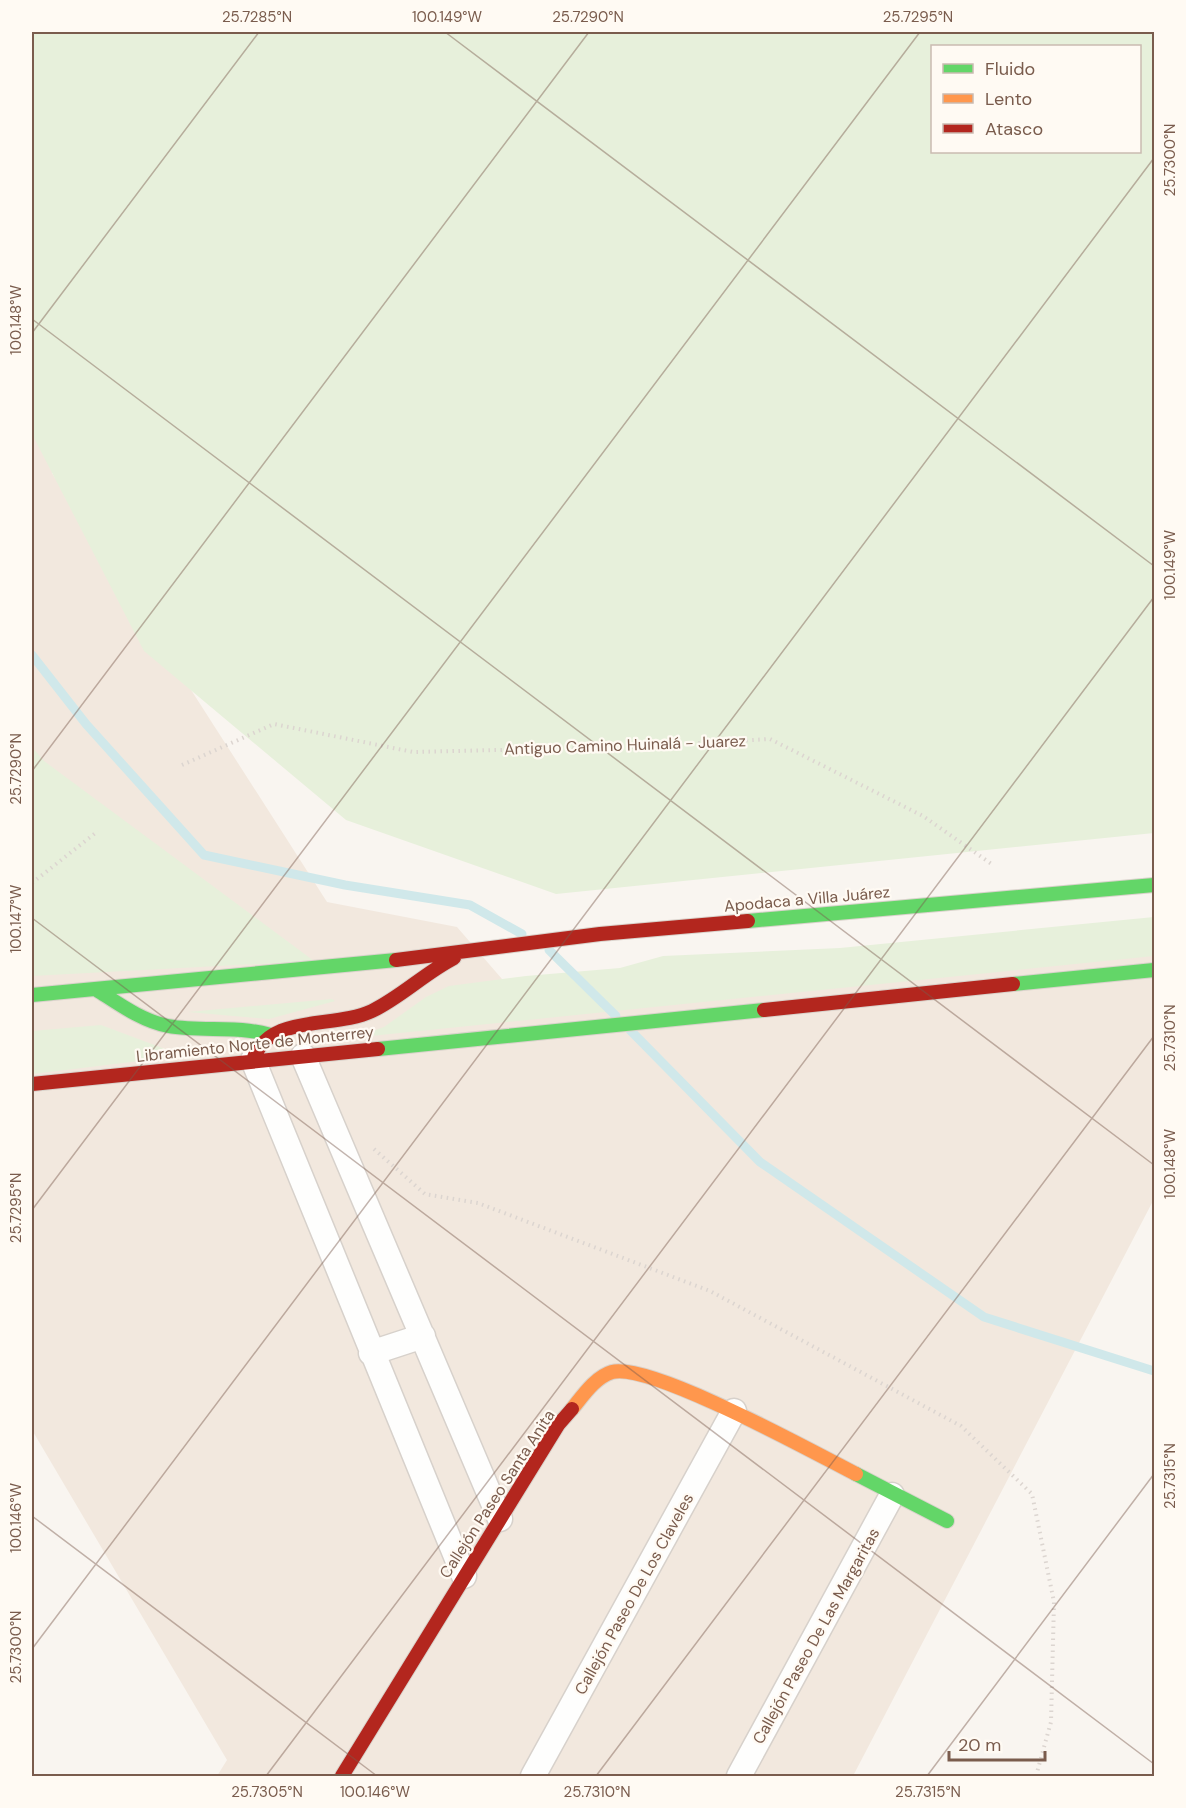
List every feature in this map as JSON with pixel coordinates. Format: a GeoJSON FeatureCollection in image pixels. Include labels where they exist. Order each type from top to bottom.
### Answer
{"type":"FeatureCollection","features":[{"type":"Feature","properties":{"kind":"main road","name":"Apodaca a Villa Juárez"},"geometry":{"type":"LineString","coordinates":[[464,953],[600,934],[1155,885]]}},
{"type":"Feature","properties":{"kind":"main road"},"geometry":{"type":"LineString","coordinates":[[32,995],[464,953]]}},
{"type":"Feature","properties":{"kind":"main road"},"geometry":{"type":"LineString","coordinates":[[253,1060],[254,1050],[261,1041],[290,1028],[353,1018],[375,1010],[424,974],[464,953]]}},
{"type":"Feature","properties":{"kind":"main road","name":"Libramiento Norte de Monterrey"},"geometry":{"type":"LineString","coordinates":[[32,1084],[1155,970]]}},
{"type":"Feature","properties":{"kind":"main road"},"geometry":{"type":"LineString","coordinates":[[97,990],[125,1009],[157,1024],[273,1035],[292,1044],[303,1056]]}},
{"type":"Feature","properties":{"kind":"main road","name":"Callejón Paseo Santa Anita"},"geometry":{"type":"LineString","coordinates":[[342,1776],[558,1425],[591,1386],[612,1372],[641,1374],[734,1411],[892,1495],[947,1521]]}},
{"type":"Feature","properties":{"kind":"street"},"geometry":{"type":"LineString","coordinates":[[303,1056],[500,1519]]}},
{"type":"Feature","properties":{"kind":"street"},"geometry":{"type":"LineString","coordinates":[[253,1060],[464,1576]]}},
{"type":"Feature","properties":{"kind":"street"},"geometry":{"type":"LineString","coordinates":[[371,1353],[423,1336]]}},
{"type":"Feature","properties":{"kind":"street","name":"Callejón Paseo De Los Claveles"},"geometry":{"type":"LineString","coordinates":[[533,1776],[734,1411]]}},
{"type":"Feature","properties":{"kind":"street","name":"Callejón Paseo De Las Margaritas"},"geometry":{"type":"LineString","coordinates":[[739,1776],[892,1495]]}},
{"type":"Feature","properties":{"kind":"path","name":"Antiguo Camino Huinalá - Juarez"},"geometry":{"type":"LineString","coordinates":[[182,765],[274,724],[413,752],[626,747],[770,739],[923,816],[999,869]]}},
{"type":"Feature","properties":{"kind":"path"},"geometry":{"type":"LineString","coordinates":[[32,883],[98,831]]}},
{"type":"Feature","properties":{"kind":"path"},"geometry":{"type":"LineString","coordinates":[[372,1147],[425,1194],[478,1203],[710,1290],[961,1426],[1032,1494],[1054,1602],[1051,1722],[1036,1776]]}},
{"type":"Feature","properties":{"kind":"shaded area"},"geometry":{"type":"Polygon","coordinates":[[[32,32],[52,473],[327,902],[457,927],[527,1008],[1154,942],[1154,1199],[853,1776],[217,1776],[227,1760],[32,1430],[32,32]]]}},
{"type":"Feature","properties":{"kind":"green space"},"geometry":{"type":"Polygon","coordinates":[[[32,32],[1154,32],[1154,833],[556,894],[346,820],[144,651],[32,434],[32,32]]]}},
{"type":"Feature","properties":{"kind":"green space"},"geometry":{"type":"Polygon","coordinates":[[[32,747],[44,761],[314,961],[32,976],[32,747]]]}},
{"type":"Feature","properties":{"kind":"green space"},"geometry":{"type":"Polygon","coordinates":[[[1154,917],[1154,956],[302,1043],[304,1039],[367,1033],[384,1027],[426,997],[449,986],[526,976],[620,968],[663,956],[840,948],[1154,917]]]}},
{"type":"Feature","properties":{"kind":"green space"},"geometry":{"type":"Polygon","coordinates":[[[332,999],[335,1001],[269,1019],[188,1012],[332,999]]]}},
{"type":"Feature","properties":{"kind":"green space"},"geometry":{"type":"Polygon","coordinates":[[[101,1025],[173,1052],[220,1046],[223,1051],[32,1074],[32,1031],[101,1025]]]}},
{"type":"Feature","properties":{"kind":"waterway"},"geometry":{"type":"LineString","coordinates":[[32,655],[86,724],[204,855],[345,885],[470,905],[522,934]]}},
{"type":"Feature","properties":{"kind":"waterway"},"geometry":{"type":"LineString","coordinates":[[549,950],[616,1016]]}},
{"type":"Feature","properties":{"kind":"waterway"},"geometry":{"type":"LineString","coordinates":[[630,1030],[760,1162],[984,1317],[1154,1371]]}},
{"type":"Feature","properties":{"kind":"traffic: fast"},"geometry":{"type":"LineString","coordinates":[[748,921],[1154,885]]}},
{"type":"Feature","properties":{"kind":"traffic: fast"},"geometry":{"type":"LineString","coordinates":[[32,995],[396,960]]}},
{"type":"Feature","properties":{"kind":"traffic: fast"},"geometry":{"type":"LineString","coordinates":[[1013,984],[1154,970]]}},
{"type":"Feature","properties":{"kind":"traffic: fast"},"geometry":{"type":"LineString","coordinates":[[97,990],[158,1024],[183,1028],[241,1030],[284,1040]]}},
{"type":"Feature","properties":{"kind":"traffic: fast"},"geometry":{"type":"LineString","coordinates":[[378,1049],[764,1010]]}},
{"type":"Feature","properties":{"kind":"traffic: fast"},"geometry":{"type":"LineString","coordinates":[[856,1474],[947,1521]]}},
{"type":"Feature","properties":{"kind":"traffic: slow"},"geometry":{"type":"LineString","coordinates":[[572,1409],[600,1378],[612,1372],[632,1373],[695,1394],[733,1411],[856,1474]]}},
{"type":"Feature","properties":{"kind":"traffic: jam"},"geometry":{"type":"LineString","coordinates":[[396,960],[600,934],[748,921]]}},
{"type":"Feature","properties":{"kind":"traffic: jam"},"geometry":{"type":"LineString","coordinates":[[253,1060],[261,1045],[273,1035],[304,1025],[340,1020],[372,1011],[454,958]]}},
{"type":"Feature","properties":{"kind":"traffic: jam"},"geometry":{"type":"LineString","coordinates":[[764,1010],[1013,984]]}},
{"type":"Feature","properties":{"kind":"traffic: jam"},"geometry":{"type":"LineString","coordinates":[[32,1084],[378,1049]]}},
{"type":"Feature","properties":{"kind":"traffic: jam"},"geometry":{"type":"LineString","coordinates":[[342,1776],[558,1425],[572,1409]]}}]}
